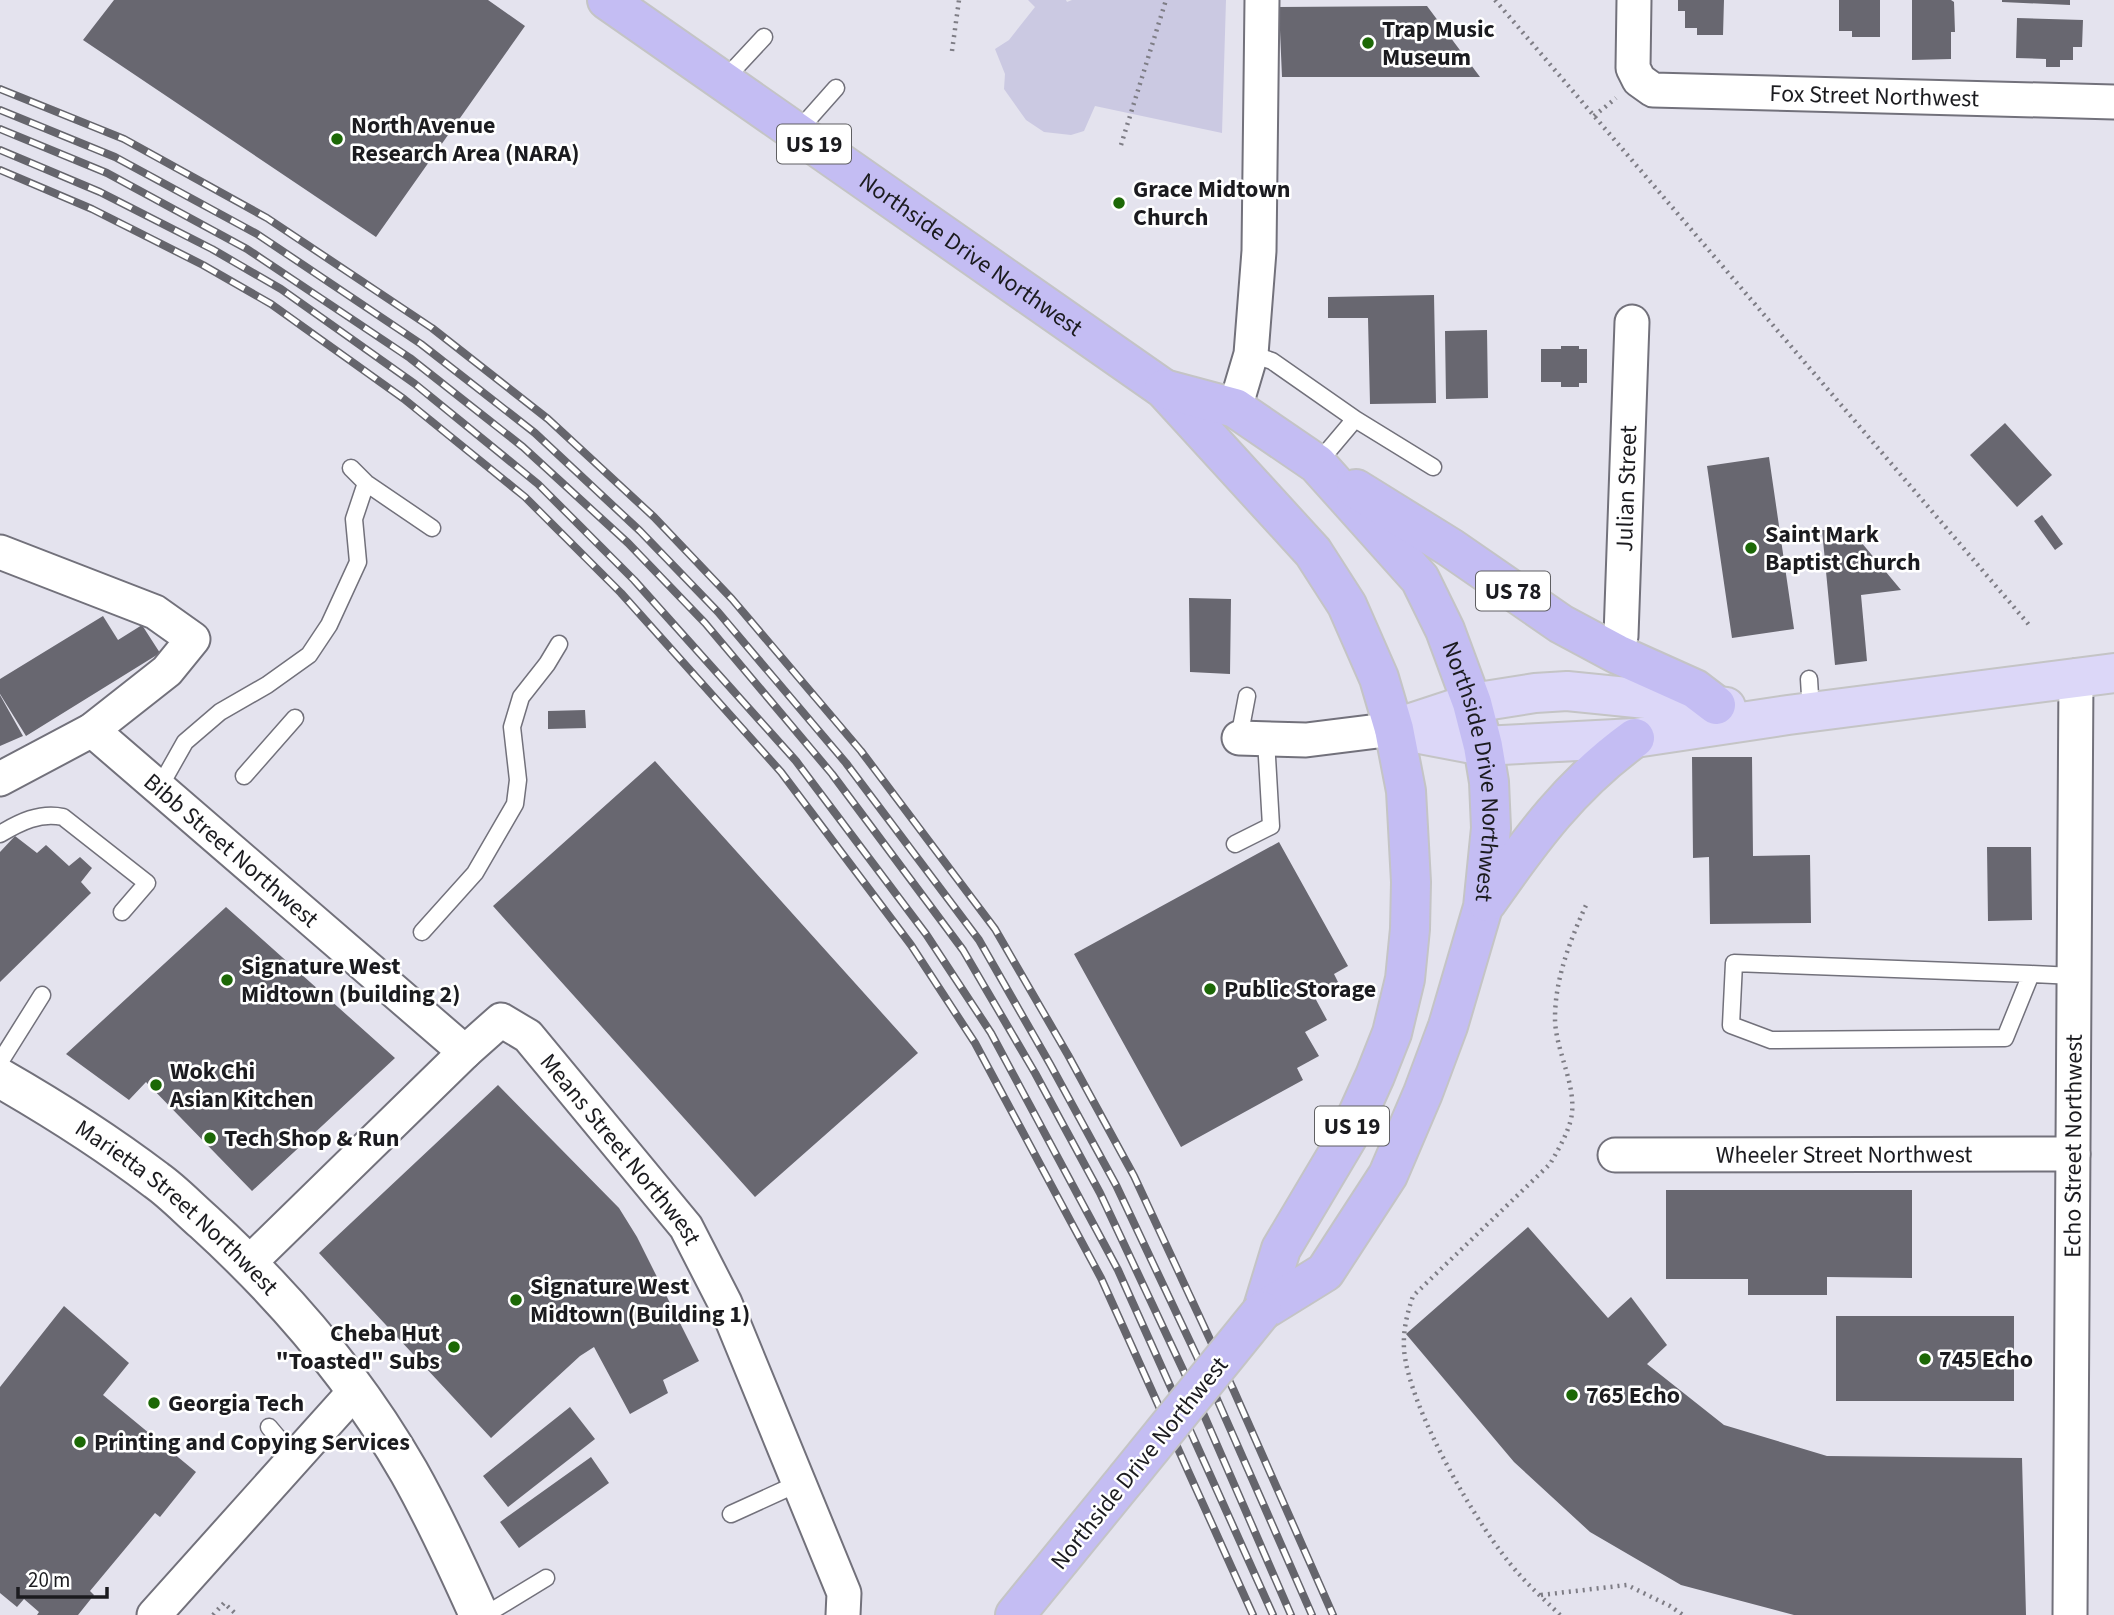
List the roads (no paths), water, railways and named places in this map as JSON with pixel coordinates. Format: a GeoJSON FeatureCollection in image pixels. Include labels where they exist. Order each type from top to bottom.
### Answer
{"type":"FeatureCollection","features":[{"type":"Feature","properties":{"kind":"highway","name":"Northside Drive Northwest"},"geometry":{"type":"LineString","coordinates":[[607,0],[1164,389],[1313,552],[1329,574],[1365,643],[1394,729],[1406,791],[1411,882],[1405,979],[1392,1034],[1375,1076],[1347,1138],[1281,1249],[1262,1311]]}},
{"type":"Feature","properties":{"kind":"highway","name":"Northside Drive Northwest"},"geometry":{"type":"LineString","coordinates":[[1015,1615],[1262,1311],[1325,1272],[1388,1175],[1448,1026],[1483,907],[1491,828],[1489,782],[1483,746],[1472,703],[1445,630],[1420,579],[1317,464],[1235,408],[1164,389]]}},
{"type":"Feature","properties":{"kind":"highway","name":"US 78"},"geometry":{"type":"LineString","coordinates":[[1317,464],[1451,548],[1561,624],[1617,654],[1695,689],[1716,705]]}},
{"type":"Feature","properties":{"kind":"highway"},"geometry":{"type":"LineString","coordinates":[[1483,907],[1549,816],[1604,760],[1635,738]]}},
{"type":"Feature","properties":{"kind":"main road","name":"US 78"},"geometry":{"type":"LineString","coordinates":[[1716,705],[1803,702],[2114,673]]}},
{"type":"Feature","properties":{"kind":"main road"},"geometry":{"type":"LineString","coordinates":[[1394,729],[1472,703],[1535,693],[1567,691],[1716,705]]}},
{"type":"Feature","properties":{"kind":"main road","name":"US 78"},"geometry":{"type":"LineString","coordinates":[[1394,729],[1483,746],[1635,738],[1803,702]]}},
{"type":"Feature","properties":{"kind":"main road","name":"Marietta Street Northwest"},"geometry":{"type":"LineString","coordinates":[[0,1078],[72,1119],[158,1181],[248,1263],[307,1327],[355,1391],[408,1470],[444,1537],[479,1615]]}},
{"type":"Feature","properties":{"kind":"street"},"geometry":{"type":"LineString","coordinates":[[1235,408],[1251,354],[1259,251],[1262,0]]}},
{"type":"Feature","properties":{"kind":"street","name":"Fox Street Northwest"},"geometry":{"type":"LineString","coordinates":[[1634,0],[1633,68],[1639,80],[1654,89],[2114,102]]}},
{"type":"Feature","properties":{"kind":"street","name":"Julian Street"},"geometry":{"type":"LineString","coordinates":[[1617,654],[1621,636],[1632,322]]}},
{"type":"Feature","properties":{"kind":"street"},"geometry":{"type":"LineString","coordinates":[[0,552],[155,612],[193,639],[167,671],[92,730],[0,779]]}},
{"type":"Feature","properties":{"kind":"street","name":"Echo Street Northwest"},"geometry":{"type":"LineString","coordinates":[[2070,1615],[2076,676]]}},
{"type":"Feature","properties":{"kind":"street"},"geometry":{"type":"LineString","coordinates":[[1253,739],[1306,740],[1394,729]]}},
{"type":"Feature","properties":{"kind":"street","name":"Bibb Street Northwest"},"geometry":{"type":"LineString","coordinates":[[92,730],[159,788],[360,974],[465,1052]]}},
{"type":"Feature","properties":{"kind":"street","name":"Means Street Northwest"},"geometry":{"type":"LineString","coordinates":[[465,1052],[501,1020],[528,1036],[686,1227],[725,1303],[844,1593],[843,1615]]}},
{"type":"Feature","properties":{"kind":"street"},"geometry":{"type":"LineString","coordinates":[[248,1263],[465,1052]]}},
{"type":"Feature","properties":{"kind":"street","name":"Wheeler Street Northwest"},"geometry":{"type":"LineString","coordinates":[[1615,1155],[2073,1154]]}},
{"type":"Feature","properties":{"kind":"street"},"geometry":{"type":"LineString","coordinates":[[154,1615],[355,1391]]}},
{"type":"Feature","properties":{"kind":"lane"},"geometry":{"type":"LineString","coordinates":[[723,81],[764,37]]}},
{"type":"Feature","properties":{"kind":"lane"},"geometry":{"type":"LineString","coordinates":[[797,132],[836,88]]}},
{"type":"Feature","properties":{"kind":"lane"},"geometry":{"type":"LineString","coordinates":[[1251,354],[1272,361],[1355,419],[1433,467]]}},
{"type":"Feature","properties":{"kind":"lane"},"geometry":{"type":"LineString","coordinates":[[1317,464],[1355,419]]}},
{"type":"Feature","properties":{"kind":"lane"},"geometry":{"type":"LineString","coordinates":[[351,468],[366,482],[432,528]]}},
{"type":"Feature","properties":{"kind":"lane"},"geometry":{"type":"LineString","coordinates":[[159,788],[185,742],[220,712],[267,685],[309,655],[325,631],[358,562],[354,519],[366,482]]}},
{"type":"Feature","properties":{"kind":"lane"},"geometry":{"type":"LineString","coordinates":[[422,932],[475,873],[515,804],[518,780],[512,727],[521,697],[559,644]]}},
{"type":"Feature","properties":{"kind":"lane"},"geometry":{"type":"LineString","coordinates":[[1235,844],[1271,826],[1247,696]]}},
{"type":"Feature","properties":{"kind":"lane"},"geometry":{"type":"LineString","coordinates":[[244,776],[295,718]]}},
{"type":"Feature","properties":{"kind":"lane"},"geometry":{"type":"LineString","coordinates":[[0,834],[16,824],[48,814],[63,817],[147,883],[122,912]]}},
{"type":"Feature","properties":{"kind":"lane"},"geometry":{"type":"LineString","coordinates":[[2031,974],[2006,1038],[1771,1040],[1731,1025],[1734,963],[2031,974],[2074,976]]}},
{"type":"Feature","properties":{"kind":"lane"},"geometry":{"type":"LineString","coordinates":[[0,1062],[42,995]]}},
{"type":"Feature","properties":{"kind":"lane"},"geometry":{"type":"LineString","coordinates":[[269,1427],[295,1458]]}},
{"type":"Feature","properties":{"kind":"lane"},"geometry":{"type":"LineString","coordinates":[[731,1514],[799,1483]]}},
{"type":"Feature","properties":{"kind":"lane"},"geometry":{"type":"LineString","coordinates":[[485,1615],[546,1578]]}},
{"type":"Feature","properties":{"kind":"railway"},"geometry":{"type":"LineString","coordinates":[[0,89],[124,139],[267,218],[432,328],[548,419],[654,517],[732,599],[861,751],[995,929],[1134,1176],[1234,1391],[1333,1615]]}},
{"type":"Feature","properties":{"kind":"railway"},"geometry":{"type":"LineString","coordinates":[[0,110],[115,157],[257,234],[421,344],[535,433],[640,531],[718,612],[846,763],[979,940],[1116,1185],[1217,1399],[1312,1615]]}},
{"type":"Feature","properties":{"kind":"railway"},"geometry":{"type":"LineString","coordinates":[[0,129],[107,173],[247,249],[410,358],[523,447],[628,543],[705,623],[832,774],[963,950],[1035,1073],[1100,1193],[1200,1406],[1291,1615]]}},
{"type":"Feature","properties":{"kind":"railway"},"geometry":{"type":"LineString","coordinates":[[0,150],[100,192],[212,249],[281,289],[415,384],[538,484],[634,580],[796,761],[926,934],[991,1033],[1118,1270],[1273,1615]]}},
{"type":"Feature","properties":{"kind":"railway"},"geometry":{"type":"LineString","coordinates":[[0,170],[92,209],[203,265],[271,304],[404,399],[525,497],[621,593],[781,772],[911,945],[975,1043],[1101,1278],[1253,1615]]}},
{"type":"Feature","properties":{"kind":"place","name":"Trap Music Museum"},"geometry":{"type":"Point","coordinates":[1368,43]}},
{"type":"Feature","properties":{"kind":"place","name":"North Avenue Research Area (NARA)"},"geometry":{"type":"Point","coordinates":[337,139]}},
{"type":"Feature","properties":{"kind":"place","name":"Grace Midtown Church"},"geometry":{"type":"Point","coordinates":[1119,203]}},
{"type":"Feature","properties":{"kind":"place","name":"Saint Mark Baptist Church"},"geometry":{"type":"Point","coordinates":[1751,548]}},
{"type":"Feature","properties":{"kind":"place","name":"Signature West Midtown (building 2)"},"geometry":{"type":"Point","coordinates":[227,980]}},
{"type":"Feature","properties":{"kind":"place","name":"Public Storage"},"geometry":{"type":"Point","coordinates":[1210,989]}},
{"type":"Feature","properties":{"kind":"place","name":"Wok Chi Asian Kitchen"},"geometry":{"type":"Point","coordinates":[156,1085]}},
{"type":"Feature","properties":{"kind":"place","name":"Tech Shop & Run"},"geometry":{"type":"Point","coordinates":[210,1138]}},
{"type":"Feature","properties":{"kind":"place","name":"Signature West Midtown (Building 1)"},"geometry":{"type":"Point","coordinates":[516,1300]}},
{"type":"Feature","properties":{"kind":"place","name":"Cheba Hut \"Toasted\" Subs"},"geometry":{"type":"Point","coordinates":[454,1347]}},
{"type":"Feature","properties":{"kind":"place","name":"745 Echo"},"geometry":{"type":"Point","coordinates":[1925,1359]}},
{"type":"Feature","properties":{"kind":"place","name":"765 Echo"},"geometry":{"type":"Point","coordinates":[1572,1395]}},
{"type":"Feature","properties":{"kind":"place","name":"Georgia Tech"},"geometry":{"type":"Point","coordinates":[154,1403]}},
{"type":"Feature","properties":{"kind":"place","name":"Printing and Copying Services"},"geometry":{"type":"Point","coordinates":[80,1442]}}]}
